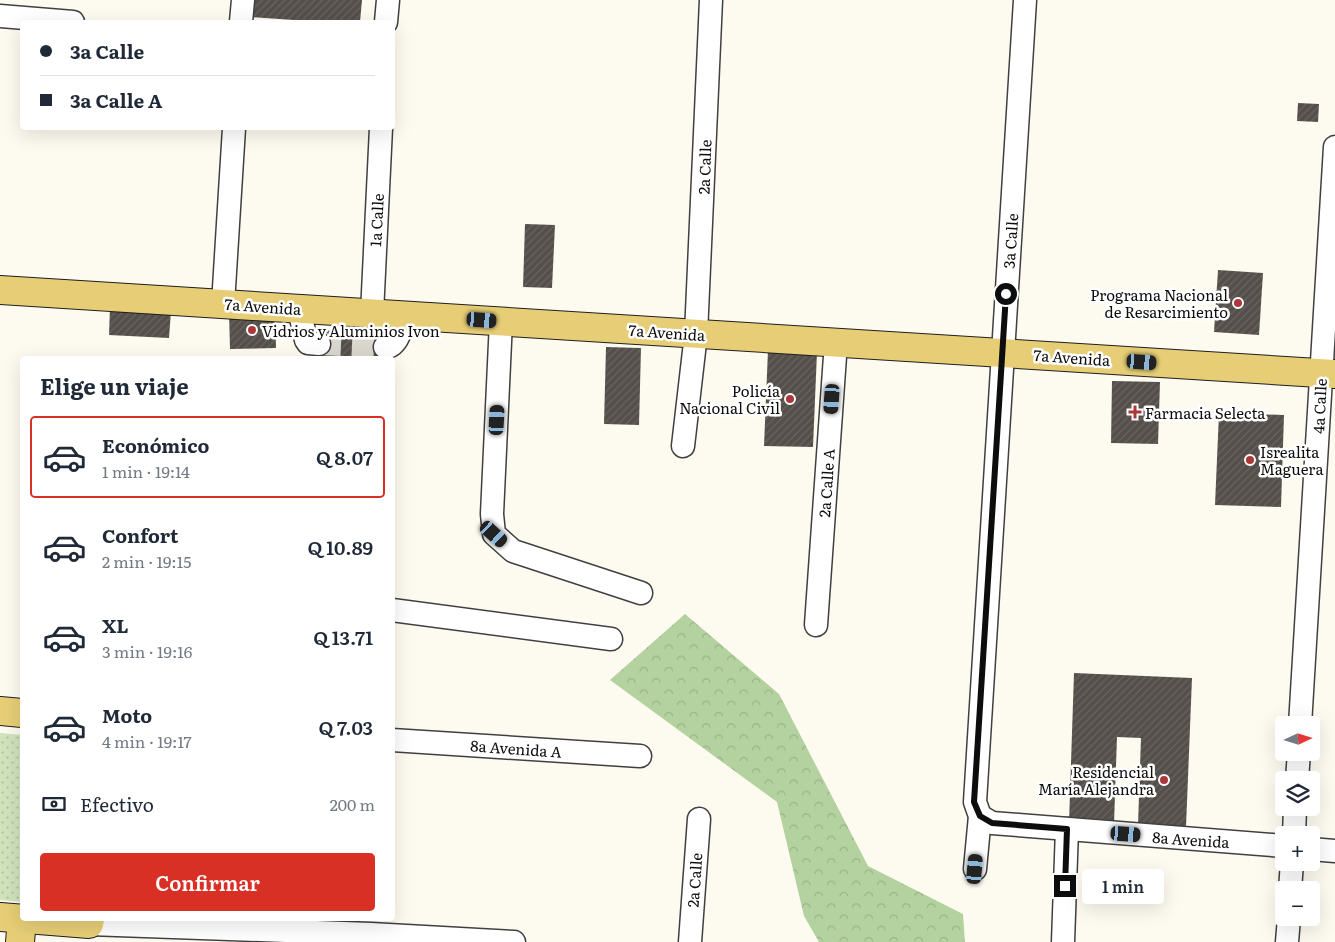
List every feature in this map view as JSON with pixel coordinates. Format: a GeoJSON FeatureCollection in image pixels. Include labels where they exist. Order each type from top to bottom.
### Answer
{"type":"FeatureCollection","features":[{"type":"Feature","properties":{"kind":"main road","name":"7a Avenida"},"geometry":{"type":"LineString","coordinates":[[0,290],[1328,374]]}},
{"type":"Feature","properties":{"kind":"main road"},"geometry":{"type":"LineString","coordinates":[[0,711],[20,713]]}},
{"type":"Feature","properties":{"kind":"main road"},"geometry":{"type":"LineString","coordinates":[[14,926],[89,922]]}},
{"type":"Feature","properties":{"kind":"street"},"geometry":{"type":"LineString","coordinates":[[241,20],[243,0]]}},
{"type":"Feature","properties":{"kind":"street"},"geometry":{"type":"LineString","coordinates":[[386,20],[388,0]]}},
{"type":"Feature","properties":{"kind":"street","name":"2a Calle"},"geometry":{"type":"LineString","coordinates":[[683,446],[696,334],[711,0]]}},
{"type":"Feature","properties":{"kind":"street","name":"3a Calle"},"geometry":{"type":"LineString","coordinates":[[975,869],[980,816],[974,802],[1025,0]]}},
{"type":"Feature","properties":{"kind":"street"},"geometry":{"type":"LineString","coordinates":[[0,16],[49,20]]}},
{"type":"Feature","properties":{"kind":"street"},"geometry":{"type":"LineString","coordinates":[[223,304],[234,130]]}},
{"type":"Feature","properties":{"kind":"street","name":"1a Calle"},"geometry":{"type":"LineString","coordinates":[[372,313],[381,130]]}},
{"type":"Feature","properties":{"kind":"street","name":"4a Calle"},"geometry":{"type":"LineString","coordinates":[[1301,716],[1328,374],[1335,147]]}},
{"type":"Feature","properties":{"kind":"street"},"geometry":{"type":"LineString","coordinates":[[299,309],[306,340],[308,343],[319,344]]}},
{"type":"Feature","properties":{"kind":"street"},"geometry":{"type":"LineString","coordinates":[[385,347],[389,347],[394,343],[406,316]]}},
{"type":"Feature","properties":{"kind":"street"},"geometry":{"type":"LineString","coordinates":[[501,321],[492,514],[494,534],[513,551],[641,593]]}},
{"type":"Feature","properties":{"kind":"street","name":"2a Calle A"},"geometry":{"type":"LineString","coordinates":[[816,624],[836,342]]}},
{"type":"Feature","properties":{"kind":"street"},"geometry":{"type":"LineString","coordinates":[[395,610],[611,639]]}},
{"type":"Feature","properties":{"kind":"street","name":"8a Avenida A"},"geometry":{"type":"LineString","coordinates":[[395,747],[640,756]]}},
{"type":"Feature","properties":{"kind":"street","name":"8a Avenida"},"geometry":{"type":"LineString","coordinates":[[980,816],[992,823],[1275,845]]}},
{"type":"Feature","properties":{"kind":"street","name":"2a Calle"},"geometry":{"type":"LineString","coordinates":[[690,942],[699,819]]}},
{"type":"Feature","properties":{"kind":"street"},"geometry":{"type":"LineString","coordinates":[[1063,942],[1067,829]]}},
{"type":"Feature","properties":{"kind":"street"},"geometry":{"type":"LineString","coordinates":[[1320,850],[1335,851]]}},
{"type":"Feature","properties":{"kind":"street"},"geometry":{"type":"LineString","coordinates":[[89,922],[371,932],[514,942]]}},
{"type":"Feature","properties":{"kind":"street"},"geometry":{"type":"LineString","coordinates":[[1287,942],[1288,926]]}},
{"type":"Feature","properties":{"kind":"green space"},"geometry":{"type":"Polygon","coordinates":[[[685,614],[779,694],[868,866],[963,914],[965,942],[819,942],[804,916],[777,802],[610,680],[685,614]]]}},
{"type":"Feature","properties":{"kind":"green space"},"geometry":{"type":"Polygon","coordinates":[[[0,733],[20,735],[20,902],[0,900],[0,733]]]}},
{"type":"Feature","properties":{"kind":"building"},"geometry":{"type":"Polygon","coordinates":[[[252,0],[362,0],[360,20],[294,20],[250,17],[252,0]]]}},
{"type":"Feature","properties":{"kind":"building"},"geometry":{"type":"Polygon","coordinates":[[[1298,103],[1319,104],[1318,122],[1297,121],[1298,103]]]}},
{"type":"Feature","properties":{"kind":"building"},"geometry":{"type":"Polygon","coordinates":[[[525,224],[555,225],[552,288],[523,287],[525,224]]]}},
{"type":"Feature","properties":{"kind":"building","name":"Programa Nacional de Resarcimiento"},"geometry":{"type":"Polygon","coordinates":[[[1218,270],[1263,273],[1259,335],[1214,332],[1218,270]]]}},
{"type":"Feature","properties":{"kind":"building"},"geometry":{"type":"Polygon","coordinates":[[[110,307],[171,311],[169,338],[109,335],[110,307]]]}},
{"type":"Feature","properties":{"kind":"building","name":"Vidrios y Aluminios Ivon"},"geometry":{"type":"Polygon","coordinates":[[[275,311],[276,348],[230,349],[229,312],[275,311]]]}},
{"type":"Feature","properties":{"kind":"building"},"geometry":{"type":"Polygon","coordinates":[[[319,330],[385,333],[384,356],[318,356],[319,330]]]}},
{"type":"Feature","properties":{"kind":"building"},"geometry":{"type":"Polygon","coordinates":[[[606,347],[641,348],[639,425],[604,424],[606,347]]]}},
{"type":"Feature","properties":{"kind":"building","name":"Policía Nacional Civil"},"geometry":{"type":"Polygon","coordinates":[[[768,350],[817,352],[813,447],[764,446],[768,350]]]}},
{"type":"Feature","properties":{"kind":"building","name":"Farmacia Selecta"},"geometry":{"type":"Polygon","coordinates":[[[1112,381],[1160,382],[1158,444],[1111,443],[1112,381]]]}},
{"type":"Feature","properties":{"kind":"building","name":"Isrealita Maguera"},"geometry":{"type":"Polygon","coordinates":[[[1219,413],[1284,415],[1281,507],[1215,505],[1219,413]]]}},
{"type":"Feature","properties":{"kind":"building","name":"Residencial María Alejandra"},"geometry":{"type":"Polygon","coordinates":[[[1074,673],[1192,678],[1186,827],[1138,825],[1141,738],[1117,737],[1114,824],[1069,823],[1074,673]]]}},
{"type":"Feature","properties":{"kind":"tunnel"},"geometry":{"type":"LineString","coordinates":[[319,344],[385,347]]}},
{"type":"Feature","properties":{"kind":"place","name":"Programa Nacional de Resarcimiento"},"geometry":{"type":"Point","coordinates":[1238,303]}},
{"type":"Feature","properties":{"kind":"place","name":"Vidrios y Aluminios Ivon"},"geometry":{"type":"Point","coordinates":[252,330]}},
{"type":"Feature","properties":{"kind":"place","name":"Policía Nacional Civil"},"geometry":{"type":"Point","coordinates":[790,399]}},
{"type":"Feature","properties":{"kind":"place","name":"Farmacia Selecta"},"geometry":{"type":"Point","coordinates":[1135,412]}},
{"type":"Feature","properties":{"kind":"place","name":"Isrealita Maguera"},"geometry":{"type":"Point","coordinates":[1250,460]}},
{"type":"Feature","properties":{"kind":"place","name":"Residencial María Alejandra"},"geometry":{"type":"Point","coordinates":[1164,780]}},
{"type":"Feature","properties":{"kind":"route"},"geometry":{"type":"LineString","coordinates":[[1006,294],[974,802],[980,816],[992,823],[1067,829],[1065,886]]}}]}
